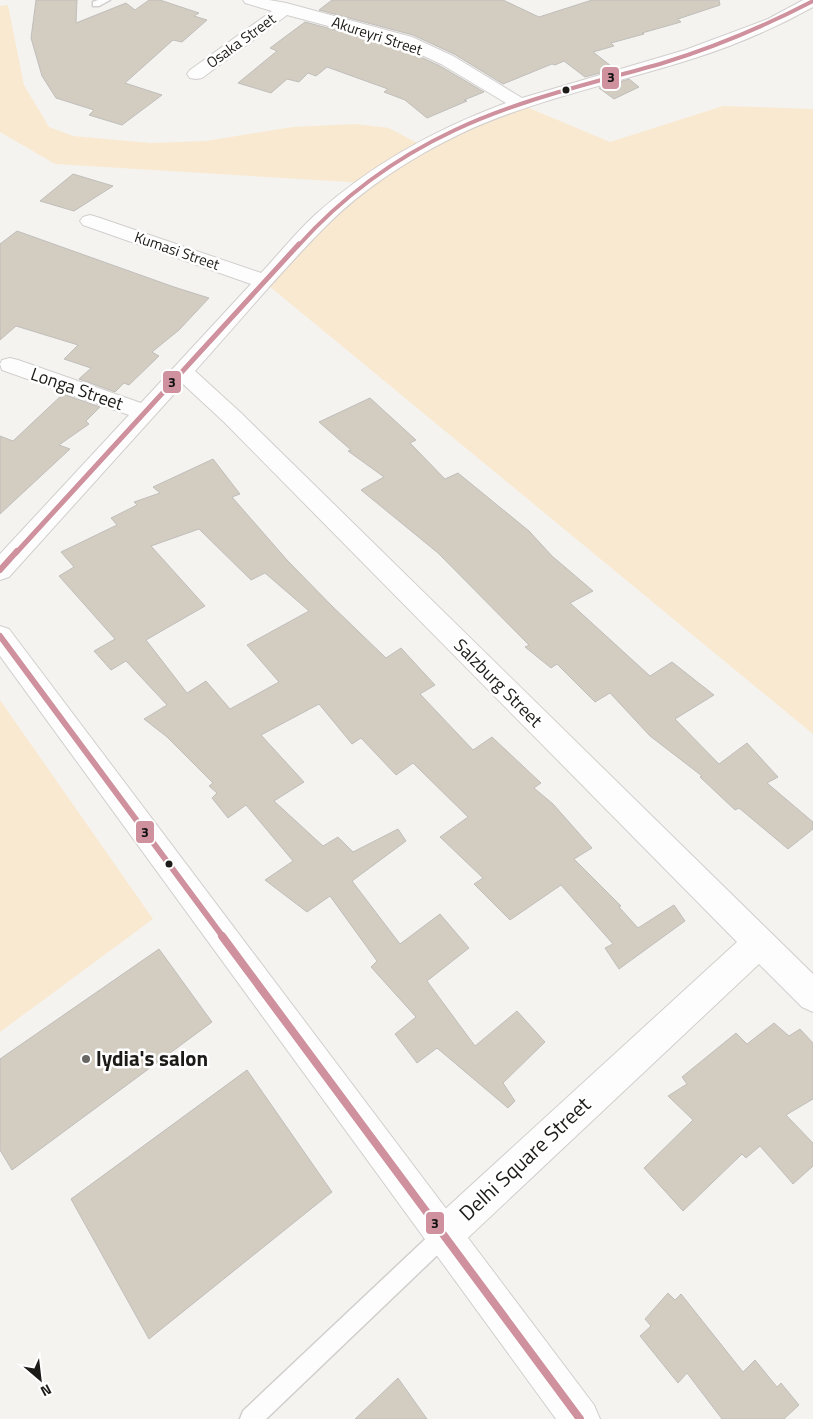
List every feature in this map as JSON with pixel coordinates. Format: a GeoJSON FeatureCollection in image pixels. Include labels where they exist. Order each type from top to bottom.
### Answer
{"type":"FeatureCollection","features":[{"type":"Feature","properties":{"kind":"street","name":"Akureyri Street"},"geometry":{"type":"LineString","coordinates":[[251,0],[406,41],[447,60],[522,105]]}},
{"type":"Feature","properties":{"kind":"street"},"geometry":{"type":"LineString","coordinates":[[0,570],[263,281],[321,220],[399,159],[478,120],[709,48],[775,21],[813,1]]}},
{"type":"Feature","properties":{"kind":"street","name":"Osaka Street"},"geometry":{"type":"LineString","coordinates":[[196,74],[286,8]]}},
{"type":"Feature","properties":{"kind":"street","name":"Kumasi Street"},"geometry":{"type":"LineString","coordinates":[[90,222],[263,281]]}},
{"type":"Feature","properties":{"kind":"street","name":"Longa Street"},"geometry":{"type":"LineString","coordinates":[[10,365],[144,412]]}},
{"type":"Feature","properties":{"kind":"street","name":"Salzburg Street"},"geometry":{"type":"LineString","coordinates":[[182,371],[239,424],[813,996]]}},
{"type":"Feature","properties":{"kind":"street"},"geometry":{"type":"LineString","coordinates":[[0,636],[580,1419]]}},
{"type":"Feature","properties":{"kind":"street","name":"Delhi Square Street"},"geometry":{"type":"LineString","coordinates":[[444,1235],[759,943]]}},
{"type":"Feature","properties":{"kind":"lane"},"geometry":{"type":"LineString","coordinates":[[96,4],[106,0]]}},
{"type":"Feature","properties":{"kind":"lane","name":"Delhi Square Street"},"geometry":{"type":"LineString","coordinates":[[251,1419],[444,1235]]}},
{"type":"Feature","properties":{"kind":"shaded area"},"geometry":{"type":"Polygon","coordinates":[[[8,5],[24,85],[49,127],[73,136],[151,143],[206,141],[292,127],[355,124],[389,128],[423,146],[522,105],[610,142],[723,106],[813,109],[813,734],[263,281],[365,183],[55,164],[0,132],[0,6],[8,5]]]}},
{"type":"Feature","properties":{"kind":"shaded area"},"geometry":{"type":"Polygon","coordinates":[[[0,700],[153,919],[0,1032],[0,700]]]}},
{"type":"Feature","properties":{"kind":"building"},"geometry":{"type":"Polygon","coordinates":[[[36,0],[77,0],[76,23],[126,3],[135,10],[149,0],[160,0],[199,13],[194,16],[207,20],[182,42],[173,40],[125,83],[162,95],[122,125],[89,115],[94,110],[56,98],[42,76],[31,38],[36,0]]]}},
{"type":"Feature","properties":{"kind":"building"},"geometry":{"type":"Polygon","coordinates":[[[332,0],[503,0],[539,17],[592,0],[719,0],[720,5],[678,19],[681,22],[611,43],[614,46],[593,52],[615,69],[585,77],[564,61],[503,84],[454,54],[413,35],[319,10],[332,0]]]}},
{"type":"Feature","properties":{"kind":"building"},"geometry":{"type":"Polygon","coordinates":[[[305,22],[399,47],[440,66],[484,92],[427,118],[405,100],[384,92],[388,89],[327,67],[316,76],[308,73],[299,82],[287,79],[271,93],[238,83],[277,51],[270,48],[305,22]]]}},
{"type":"Feature","properties":{"kind":"building"},"geometry":{"type":"Polygon","coordinates":[[[629,79],[639,87],[614,99],[599,88],[629,79]]]}},
{"type":"Feature","properties":{"kind":"building"},"geometry":{"type":"Polygon","coordinates":[[[73,174],[113,186],[74,211],[40,201],[73,174]]]}},
{"type":"Feature","properties":{"kind":"building"},"geometry":{"type":"Polygon","coordinates":[[[17,231],[209,298],[179,330],[152,352],[159,356],[129,385],[124,383],[115,392],[79,379],[91,368],[64,359],[78,345],[16,326],[0,340],[0,244],[17,231]]]}},
{"type":"Feature","properties":{"kind":"building"},"geometry":{"type":"Polygon","coordinates":[[[63,394],[100,407],[86,421],[89,424],[59,445],[70,449],[0,514],[0,436],[13,441],[63,394]]]}},
{"type":"Feature","properties":{"kind":"building"},"geometry":{"type":"Polygon","coordinates":[[[370,398],[416,440],[410,443],[445,479],[458,473],[529,531],[552,556],[593,591],[570,603],[650,676],[672,662],[714,695],[675,719],[719,764],[747,743],[778,777],[767,783],[813,822],[813,829],[788,849],[739,808],[735,810],[700,777],[702,776],[650,736],[610,693],[595,702],[557,664],[551,668],[525,647],[529,645],[438,553],[361,490],[384,477],[348,451],[351,450],[319,422],[370,398]]]}},
{"type":"Feature","properties":{"kind":"building"},"geometry":{"type":"Polygon","coordinates":[[[213,459],[240,494],[232,497],[287,560],[332,606],[386,658],[401,648],[435,685],[420,694],[473,750],[492,737],[541,783],[534,788],[553,804],[592,848],[574,859],[621,906],[619,907],[638,928],[674,905],[685,921],[619,969],[605,948],[613,944],[561,885],[510,920],[474,884],[483,878],[440,837],[468,817],[413,763],[396,775],[361,738],[352,744],[319,704],[261,735],[304,782],[274,801],[323,846],[338,837],[353,852],[398,829],[406,841],[352,881],[400,944],[440,914],[469,948],[427,981],[475,1046],[517,1011],[545,1042],[503,1083],[515,1101],[508,1108],[437,1048],[417,1063],[395,1034],[416,1017],[371,967],[377,961],[330,896],[307,912],[265,880],[293,861],[246,805],[228,818],[212,798],[217,793],[209,786],[213,783],[167,737],[144,719],[167,705],[126,661],[111,670],[94,651],[115,639],[59,576],[74,567],[61,552],[117,525],[111,518],[137,505],[134,502],[160,493],[153,487],[213,459]],[[199,529],[151,546],[205,606],[146,640],[187,693],[206,681],[230,709],[279,682],[247,645],[309,611],[265,573],[251,580],[199,529]]]}},
{"type":"Feature","properties":{"kind":"building"},"geometry":{"type":"Polygon","coordinates":[[[159,949],[212,1022],[12,1170],[0,1150],[0,1059],[159,949]]]}},
{"type":"Feature","properties":{"kind":"building"},"geometry":{"type":"Polygon","coordinates":[[[774,1023],[789,1036],[800,1029],[813,1043],[813,1099],[786,1115],[813,1143],[813,1166],[793,1184],[760,1146],[746,1158],[742,1154],[683,1211],[644,1168],[693,1120],[668,1096],[687,1084],[682,1077],[736,1033],[747,1044],[774,1023]]]}},
{"type":"Feature","properties":{"kind":"building"},"geometry":{"type":"Polygon","coordinates":[[[247,1070],[332,1192],[149,1339],[71,1199],[247,1070]]]}},
{"type":"Feature","properties":{"kind":"building"},"geometry":{"type":"Polygon","coordinates":[[[668,1293],[675,1300],[681,1294],[743,1372],[755,1360],[777,1387],[781,1383],[799,1405],[784,1419],[722,1419],[687,1373],[678,1383],[640,1336],[651,1326],[645,1319],[668,1293]]]}},
{"type":"Feature","properties":{"kind":"building"},"geometry":{"type":"Polygon","coordinates":[[[398,1378],[427,1419],[355,1419],[398,1378]]]}},
{"type":"Feature","properties":{"kind":"transit line","name":"3"},"geometry":{"type":"LineString","coordinates":[[0,570],[321,220],[376,176],[415,151],[477,120],[530,101],[707,49],[754,30],[813,1]]}},
{"type":"Feature","properties":{"kind":"transit line","name":"3"},"geometry":{"type":"LineString","coordinates":[[0,636],[580,1419]]}},
{"type":"Feature","properties":{"kind":"place","name":"lydia's salon"},"geometry":{"type":"Point","coordinates":[86,1059]}}]}
